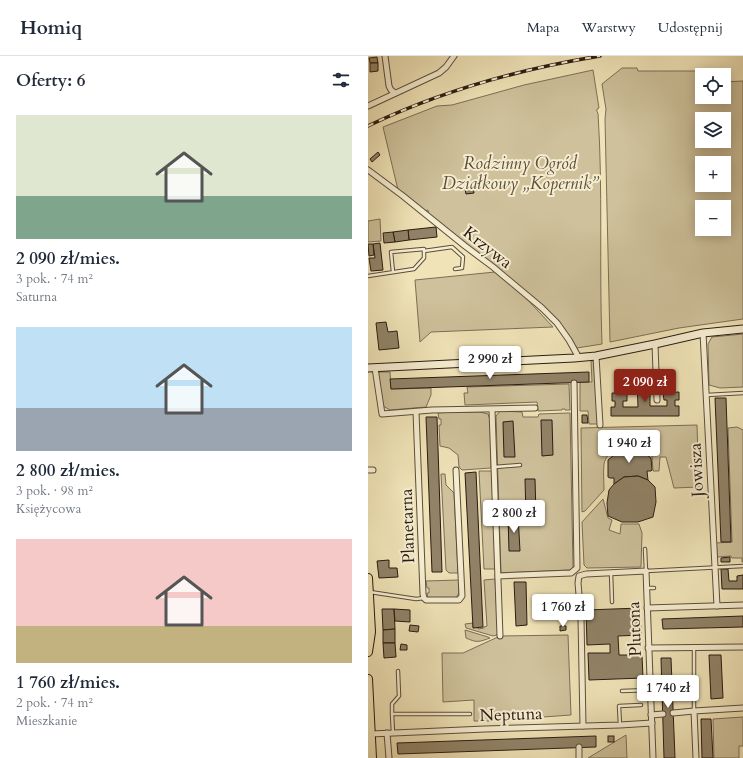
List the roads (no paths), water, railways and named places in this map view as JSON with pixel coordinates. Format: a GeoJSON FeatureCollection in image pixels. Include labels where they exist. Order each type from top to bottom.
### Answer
{"type":"FeatureCollection","features":[{"type":"Feature","properties":{"kind":"main road"},"geometry":{"type":"LineString","coordinates":[[368,578],[371,632],[368,652]]}},
{"type":"Feature","properties":{"kind":"main road"},"geometry":{"type":"LineString","coordinates":[[368,678],[372,758]]}},
{"type":"Feature","properties":{"kind":"street"},"geometry":{"type":"LineString","coordinates":[[385,56],[390,90],[395,93]]}},
{"type":"Feature","properties":{"kind":"street"},"geometry":{"type":"LineString","coordinates":[[368,106],[439,73],[446,67],[454,56]]}},
{"type":"Feature","properties":{"kind":"street","name":"Krzywa"},"geometry":{"type":"LineString","coordinates":[[368,170],[493,267],[542,308],[561,329],[579,358]]}},
{"type":"Feature","properties":{"kind":"street"},"geometry":{"type":"LineString","coordinates":[[535,408],[436,410],[382,414],[371,368],[579,358],[655,344],[703,332],[743,329]]}},
{"type":"Feature","properties":{"kind":"street","name":"Jowisza"},"geometry":{"type":"LineString","coordinates":[[703,332],[717,606]]}},
{"type":"Feature","properties":{"kind":"street"},"geometry":{"type":"LineString","coordinates":[[655,344],[657,400]]}},
{"type":"Feature","properties":{"kind":"street"},"geometry":{"type":"LineString","coordinates":[[596,356],[600,425]]}},
{"type":"Feature","properties":{"kind":"street"},"geometry":{"type":"LineString","coordinates":[[498,576],[570,573],[577,568],[574,383]]}},
{"type":"Feature","properties":{"kind":"street"},"geometry":{"type":"LineString","coordinates":[[492,410],[500,636]]}},
{"type":"Feature","properties":{"kind":"street","name":"Planetarna"},"geometry":{"type":"LineString","coordinates":[[416,412],[424,598]]}},
{"type":"Feature","properties":{"kind":"street"},"geometry":{"type":"LineString","coordinates":[[424,598],[426,600],[434,601],[459,600],[462,596],[456,470]]}},
{"type":"Feature","properties":{"kind":"street"},"geometry":{"type":"LineString","coordinates":[[583,726],[581,618],[578,583],[580,576],[586,574],[646,571]]}},
{"type":"Feature","properties":{"kind":"street","name":"Plutona"},"geometry":{"type":"LineString","coordinates":[[646,571],[653,758]]}},
{"type":"Feature","properties":{"kind":"street"},"geometry":{"type":"LineString","coordinates":[[647,608],[743,605]]}},
{"type":"Feature","properties":{"kind":"street"},"geometry":{"type":"LineString","coordinates":[[648,648],[743,647]]}},
{"type":"Feature","properties":{"kind":"street"},"geometry":{"type":"LineString","coordinates":[[673,713],[743,708]]}},
{"type":"Feature","properties":{"kind":"street"},"geometry":{"type":"LineString","coordinates":[[694,711],[696,758]]}},
{"type":"Feature","properties":{"kind":"street"},"geometry":{"type":"LineString","coordinates":[[651,714],[663,714]]}},
{"type":"Feature","properties":{"kind":"street","name":"Neptuna"},"geometry":{"type":"LineString","coordinates":[[371,734],[652,723]]}},
{"type":"Feature","properties":{"kind":"street"},"geometry":{"type":"LineString","coordinates":[[387,733],[389,758]]}},
{"type":"Feature","properties":{"kind":"street"},"geometry":{"type":"LineString","coordinates":[[579,748],[579,758]]}},
{"type":"Feature","properties":{"kind":"lane"},"geometry":{"type":"LineString","coordinates":[[393,272],[391,252],[424,249],[424,251],[452,247],[463,257],[462,268],[455,269]]}},
{"type":"Feature","properties":{"kind":"lane"},"geometry":{"type":"LineString","coordinates":[[368,276],[414,269],[424,258],[424,251]]}},
{"type":"Feature","properties":{"kind":"lane"},"geometry":{"type":"LineString","coordinates":[[706,395],[743,393]]}},
{"type":"Feature","properties":{"kind":"lane"},"geometry":{"type":"LineString","coordinates":[[494,467],[520,465]]}},
{"type":"Feature","properties":{"kind":"lane"},"geometry":{"type":"LineString","coordinates":[[645,549],[646,571],[743,566]]}},
{"type":"Feature","properties":{"kind":"lane"},"geometry":{"type":"LineString","coordinates":[[611,573],[612,602]]}},
{"type":"Feature","properties":{"kind":"lane"},"geometry":{"type":"LineString","coordinates":[[646,588],[654,588]]}},
{"type":"Feature","properties":{"kind":"lane"},"geometry":{"type":"LineString","coordinates":[[369,592],[416,599],[424,598]]}},
{"type":"Feature","properties":{"kind":"lane"},"geometry":{"type":"LineString","coordinates":[[694,648],[694,711]]}},
{"type":"Feature","properties":{"kind":"lane"},"geometry":{"type":"LineString","coordinates":[[394,733],[392,704],[399,696],[398,671]]}},
{"type":"Feature","properties":{"kind":"lane"},"geometry":{"type":"LineString","coordinates":[[622,691],[650,690]]}},
{"type":"Feature","properties":{"kind":"lane"},"geometry":{"type":"LineString","coordinates":[[620,725],[619,706],[641,705]]}},
{"type":"Feature","properties":{"kind":"lane"},"geometry":{"type":"LineString","coordinates":[[392,714],[470,714]]}},
{"type":"Feature","properties":{"kind":"railway"},"geometry":{"type":"LineString","coordinates":[[368,126],[424,102],[481,83],[570,61],[600,56]]}},
{"type":"Feature","properties":{"kind":"park label","name":"Rodzinny Ogród Działkowy „Kopernik”"},"geometry":{"type":"Point","coordinates":[520,173]}}]}
